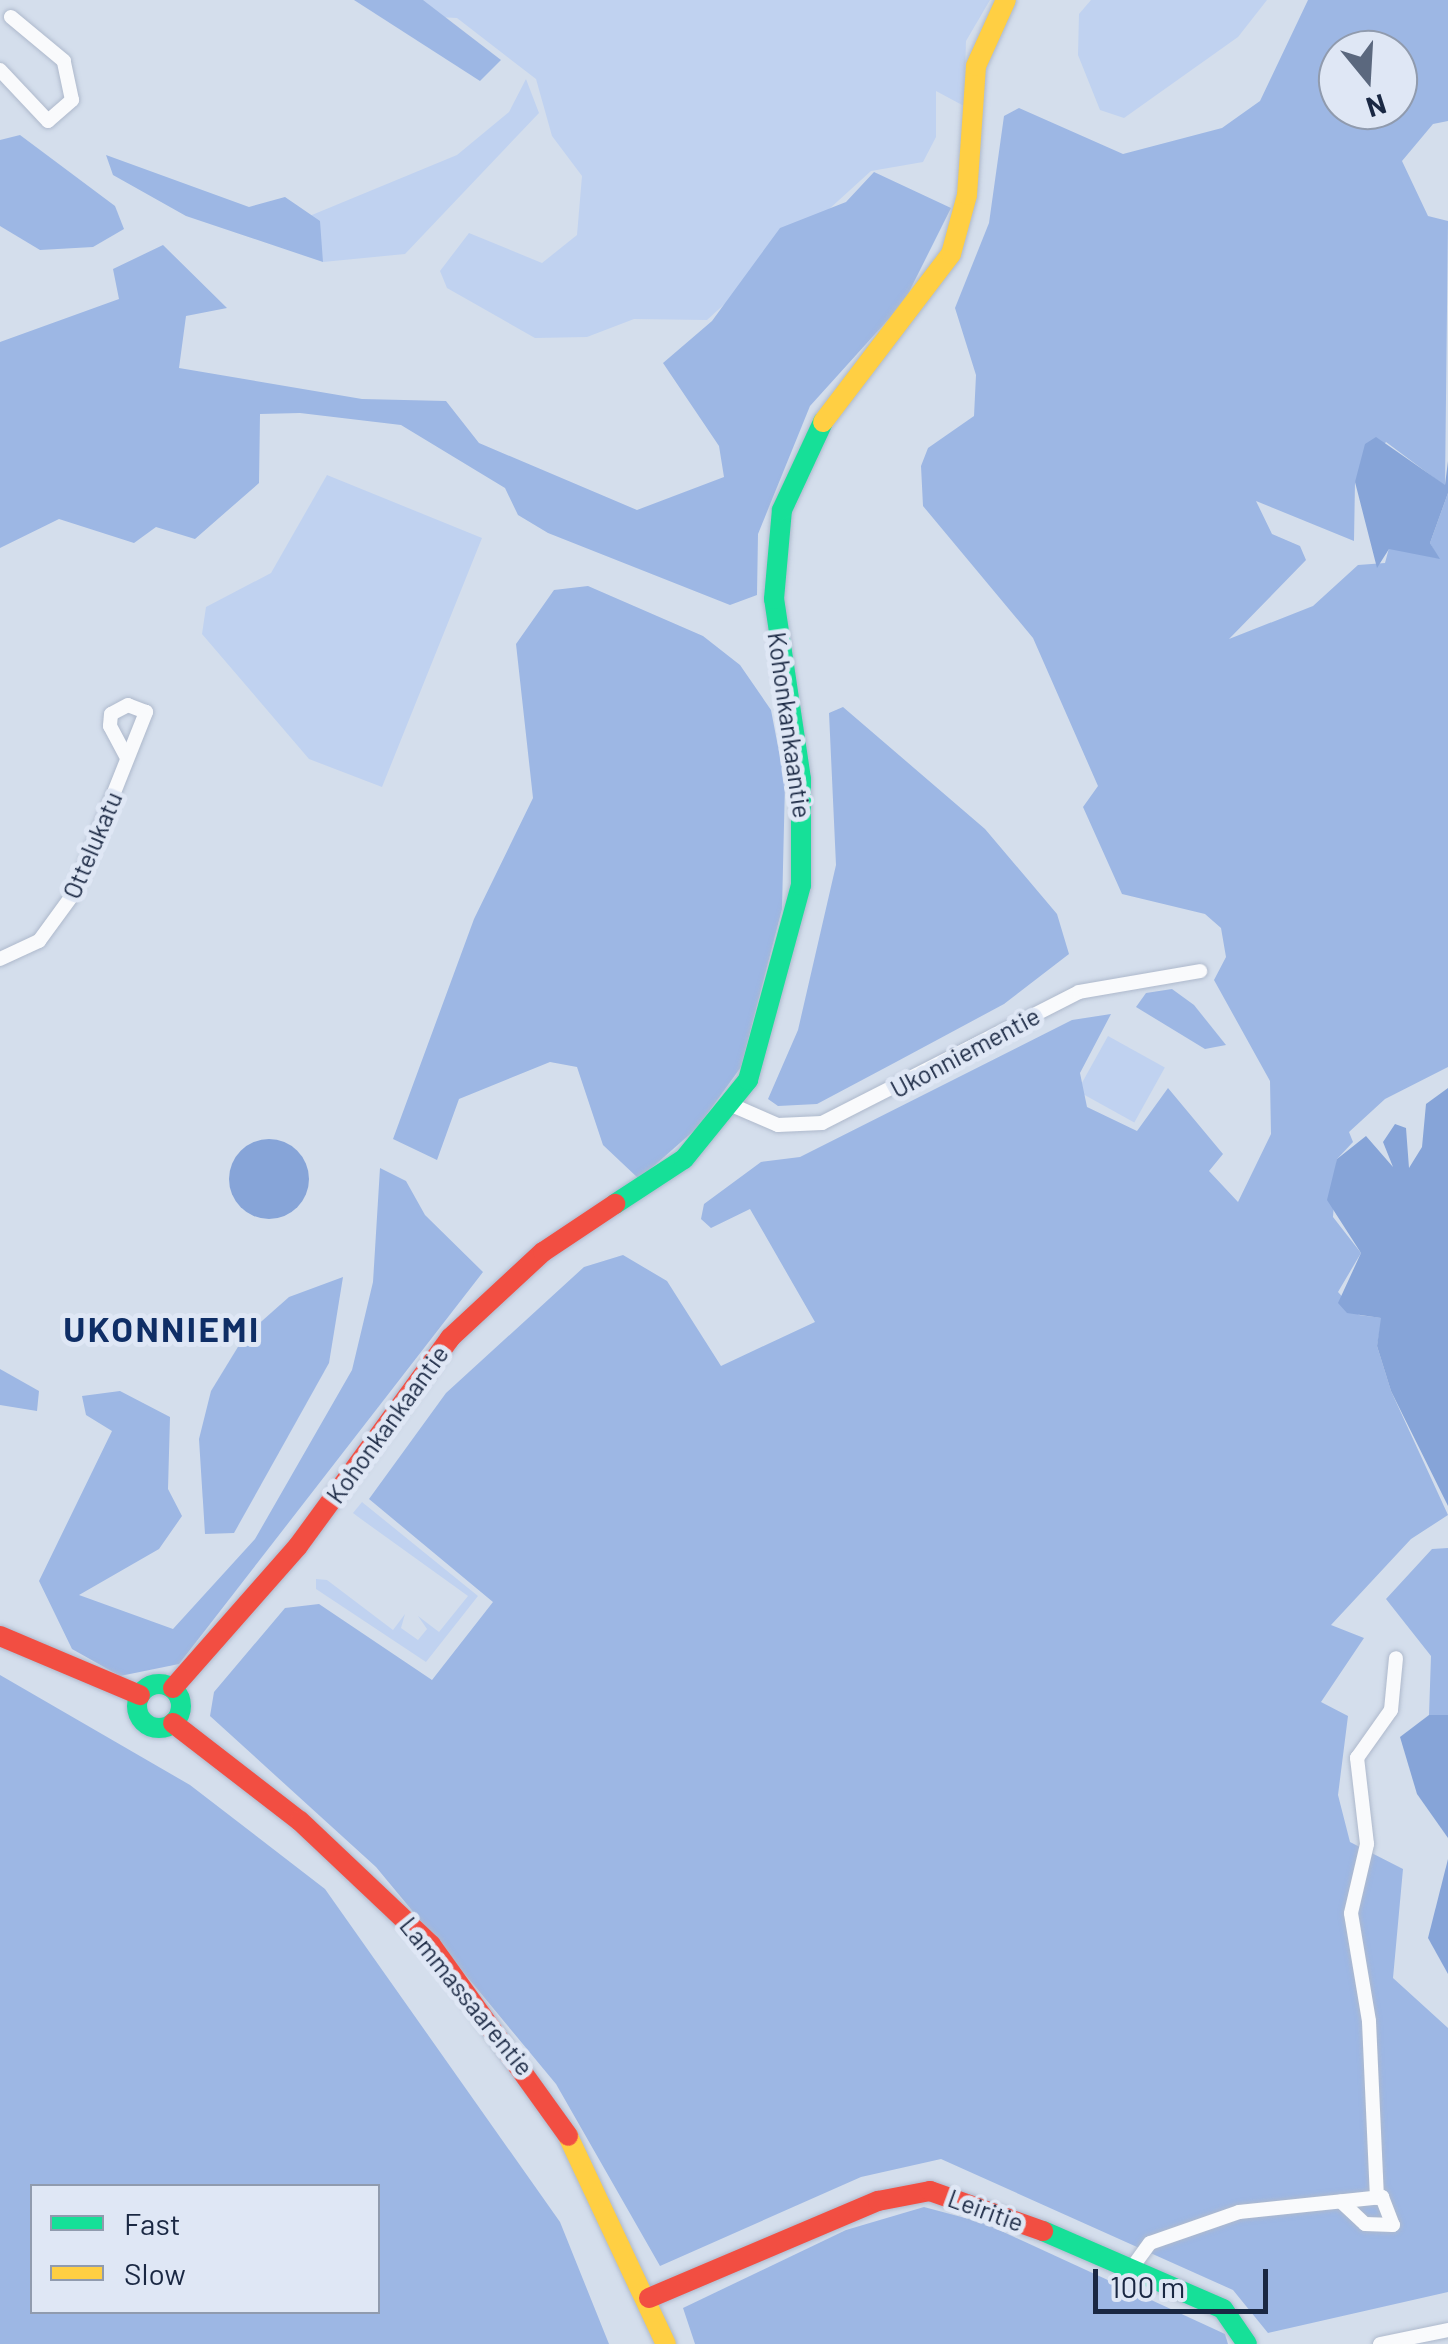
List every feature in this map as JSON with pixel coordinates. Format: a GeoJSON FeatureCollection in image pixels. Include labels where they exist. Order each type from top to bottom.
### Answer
{"type":"FeatureCollection","features":[{"type":"Feature","properties":{"kind":"street","name":"Kohonkankaantie"},"geometry":{"type":"LineString","coordinates":[[173,1688],[298,1546],[450,1338],[542,1252],[684,1159],[734,1106],[774,1013],[802,885],[801,779],[774,598],[782,510],[829,408],[951,254],[967,196],[976,66],[1006,0]]}},
{"type":"Feature","properties":{"kind":"street"},"geometry":{"type":"LineString","coordinates":[[0,70],[48,121],[72,100],[64,61],[12,17]]}},
{"type":"Feature","properties":{"kind":"street","name":"Ottelukatu"},"geometry":{"type":"LineString","coordinates":[[0,959],[57,922],[127,758]]}},
{"type":"Feature","properties":{"kind":"street","name":"Ukonniementie"},"geometry":{"type":"LineString","coordinates":[[734,1106],[778,1125],[822,1122],[1079,992],[1200,970]]}},
{"type":"Feature","properties":{"kind":"street"},"geometry":{"type":"LineString","coordinates":[[0,1636],[140,1695]]}},
{"type":"Feature","properties":{"kind":"street"},"geometry":{"type":"LineString","coordinates":[[1341,2202],[1380,2229],[1395,2215],[1379,2198],[1370,2040],[1351,1913],[1367,1844],[1357,1758],[1391,1710],[1396,1658]]}},
{"type":"Feature","properties":{"kind":"street"},"geometry":{"type":"LineString","coordinates":[[155,1684],[173,1688],[181,1710],[173,1724],[141,1720],[140,1695],[155,1684]]}},
{"type":"Feature","properties":{"kind":"street","name":"Lammassaarentie"},"geometry":{"type":"LineString","coordinates":[[173,1724],[300,1820],[431,1945],[528,2069],[649,2298],[666,2344]]}},
{"type":"Feature","properties":{"kind":"street","name":"Leiritie"},"geometry":{"type":"LineString","coordinates":[[649,2298],[878,2202],[930,2191],[1223,2309],[1248,2344]]}},
{"type":"Feature","properties":{"kind":"street"},"geometry":{"type":"LineString","coordinates":[[1131,2269],[1139,2250],[1198,2224],[1379,2198]]}},
{"type":"Feature","properties":{"kind":"street"},"geometry":{"type":"LineString","coordinates":[[1380,2344],[1448,2330]]}},
{"type":"Feature","properties":{"kind":"shaded area"},"geometry":{"type":"Polygon","coordinates":[[[354,0],[423,0],[501,60],[480,81],[354,0]]]}},
{"type":"Feature","properties":{"kind":"shaded area"},"geometry":{"type":"Polygon","coordinates":[[[371,0],[990,0],[966,41],[964,106],[936,91],[936,137],[923,162],[871,171],[707,320],[634,319],[587,337],[535,338],[447,288],[440,271],[469,233],[542,263],[577,235],[582,176],[552,136],[536,79],[457,18],[399,15],[371,0]]]}},
{"type":"Feature","properties":{"kind":"shaded area"},"geometry":{"type":"Polygon","coordinates":[[[1091,0],[1267,0],[1238,37],[1124,118],[1100,110],[1078,55],[1079,14],[1091,0]]]}},
{"type":"Feature","properties":{"kind":"shaded area"},"geometry":{"type":"Polygon","coordinates":[[[1308,0],[1448,0],[1448,121],[1433,124],[1402,161],[1428,216],[1448,221],[1445,486],[1386,442],[1355,482],[1354,541],[1256,501],[1272,534],[1300,546],[1306,560],[1229,639],[1313,606],[1358,565],[1385,563],[1389,548],[1438,558],[1430,543],[1448,493],[1448,1067],[1385,1099],[1349,1132],[1353,1142],[1337,1159],[1333,1217],[1361,1253],[1338,1292],[1359,1315],[1382,1318],[1377,1346],[1391,1391],[1448,1515],[1411,1539],[1331,1625],[1364,1638],[1321,1702],[1348,1716],[1338,1795],[1350,1842],[1403,1869],[1393,1978],[1448,2028],[1448,2292],[1268,2333],[1233,2290],[941,2159],[861,2177],[660,2266],[556,2084],[376,1867],[210,1716],[214,1692],[285,1608],[319,1604],[432,1680],[493,1602],[369,1499],[446,1393],[584,1267],[623,1255],[667,1281],[721,1366],[815,1322],[750,1209],[711,1228],[701,1219],[704,1204],[761,1162],[800,1157],[1072,1020],[1111,1014],[1080,1073],[1087,1107],[1137,1131],[1168,1088],[1223,1154],[1209,1171],[1238,1202],[1271,1134],[1270,1081],[1214,980],[1226,957],[1221,928],[1205,914],[1122,894],[1083,807],[1098,786],[1033,638],[923,506],[921,466],[928,448],[974,416],[976,375],[955,308],[989,223],[1004,116],[1019,108],[1123,154],[1222,128],[1260,101],[1308,0]]]}},
{"type":"Feature","properties":{"kind":"shaded area"},"geometry":{"type":"Polygon","coordinates":[[[526,79],[539,113],[405,254],[323,262],[307,217],[457,155],[509,112],[526,79]]]}},
{"type":"Feature","properties":{"kind":"shaded area"},"geometry":{"type":"Polygon","coordinates":[[[20,135],[115,206],[124,229],[93,247],[40,250],[0,226],[0,140],[20,135]]]}},
{"type":"Feature","properties":{"kind":"shaded area"},"geometry":{"type":"Polygon","coordinates":[[[106,155],[249,207],[285,197],[320,221],[323,262],[186,216],[113,175],[106,155]]]}},
{"type":"Feature","properties":{"kind":"shaded area"},"geometry":{"type":"Polygon","coordinates":[[[874,172],[951,208],[904,302],[810,406],[758,534],[757,595],[730,605],[548,533],[518,515],[505,488],[401,425],[300,413],[260,414],[259,483],[195,539],[156,527],[134,543],[59,519],[0,548],[0,342],[119,299],[113,269],[163,245],[227,308],[186,316],[179,368],[362,399],[446,401],[479,443],[637,510],[724,477],[719,446],[663,363],[712,321],[780,228],[846,202],[874,172]]]}},
{"type":"Feature","properties":{"kind":"shaded area"},"geometry":{"type":"Polygon","coordinates":[[[1376,437],[1445,485],[1448,461],[1448,493],[1430,543],[1440,559],[1389,549],[1377,568],[1355,482],[1365,444],[1376,437]]]}},
{"type":"Feature","properties":{"kind":"shaded area"},"geometry":{"type":"Polygon","coordinates":[[[327,475],[482,538],[382,787],[309,759],[202,634],[206,607],[271,573],[327,475]]]}},
{"type":"Feature","properties":{"kind":"shaded area"},"geometry":{"type":"Polygon","coordinates":[[[588,586],[703,636],[740,665],[771,710],[785,783],[782,909],[741,1067],[697,1128],[639,1179],[603,1145],[577,1067],[550,1062],[459,1099],[437,1160],[393,1139],[474,919],[533,798],[516,644],[554,590],[588,586]]]}},
{"type":"Feature","properties":{"kind":"shaded area"},"geometry":{"type":"Polygon","coordinates":[[[843,707],[985,829],[1057,914],[1069,954],[1004,1004],[817,1104],[778,1106],[768,1099],[798,1030],[836,865],[829,713],[843,707]]]}},
{"type":"Feature","properties":{"kind":"shaded area"},"geometry":{"type":"Polygon","coordinates":[[[1172,989],[1194,1005],[1226,1045],[1205,1049],[1136,1007],[1146,993],[1172,989]]]}},
{"type":"Feature","properties":{"kind":"shaded area"},"geometry":{"type":"Polygon","coordinates":[[[1108,1036],[1165,1068],[1134,1123],[1077,1091],[1108,1036]]]}},
{"type":"Feature","properties":{"kind":"shaded area"},"geometry":{"type":"Polygon","coordinates":[[[1448,1088],[1448,1506],[1391,1391],[1377,1346],[1381,1318],[1347,1313],[1338,1303],[1361,1253],[1327,1200],[1337,1159],[1366,1136],[1393,1167],[1383,1142],[1395,1124],[1406,1128],[1409,1168],[1422,1147],[1426,1104],[1448,1088]]]}},
{"type":"Feature","properties":{"kind":"shaded area"},"geometry":{"type":"Polygon","coordinates":[[[261,1139],[277,1139],[298,1150],[309,1179],[298,1208],[277,1219],[261,1219],[247,1213],[235,1201],[229,1187],[229,1171],[235,1157],[247,1145],[261,1139]]]}},
{"type":"Feature","properties":{"kind":"shaded area"},"geometry":{"type":"Polygon","coordinates":[[[380,1168],[406,1181],[425,1215],[483,1272],[179,1664],[120,1676],[72,1649],[39,1581],[112,1431],[86,1415],[82,1396],[120,1391],[170,1417],[168,1489],[182,1516],[159,1549],[79,1595],[173,1629],[255,1539],[352,1370],[373,1282],[380,1168]]]}},
{"type":"Feature","properties":{"kind":"shaded area"},"geometry":{"type":"Polygon","coordinates":[[[343,1277],[329,1363],[234,1533],[205,1534],[199,1439],[211,1391],[244,1337],[289,1297],[343,1277]]]}},
{"type":"Feature","properties":{"kind":"shaded area"},"geometry":{"type":"Polygon","coordinates":[[[0,1369],[39,1391],[37,1411],[0,1405],[0,1369]]]}},
{"type":"Feature","properties":{"kind":"shaded area"},"geometry":{"type":"Polygon","coordinates":[[[362,1502],[478,1596],[426,1662],[316,1589],[316,1579],[327,1580],[393,1630],[405,1614],[401,1628],[418,1640],[427,1629],[418,1616],[439,1632],[468,1596],[353,1513],[362,1502]]]}},
{"type":"Feature","properties":{"kind":"shaded area"},"geometry":{"type":"Polygon","coordinates":[[[1448,1548],[1448,1715],[1429,1715],[1431,1656],[1386,1599],[1432,1549],[1448,1548]]]}},
{"type":"Feature","properties":{"kind":"shaded area"},"geometry":{"type":"Polygon","coordinates":[[[0,1675],[190,1785],[325,1889],[560,2222],[609,2344],[0,2344],[0,1675]]]}},
{"type":"Feature","properties":{"kind":"shaded area"},"geometry":{"type":"Polygon","coordinates":[[[1429,1715],[1448,1715],[1448,1838],[1417,1794],[1400,1737],[1429,1715]]]}},
{"type":"Feature","properties":{"kind":"shaded area"},"geometry":{"type":"Polygon","coordinates":[[[1448,1859],[1448,1974],[1428,1938],[1448,1859]]]}},
{"type":"Feature","properties":{"kind":"shaded area"},"geometry":{"type":"Polygon","coordinates":[[[924,2207],[984,2223],[1225,2334],[1228,2344],[695,2344],[683,2308],[846,2230],[924,2207]]]}},
{"type":"Feature","properties":{"kind":"traffic: fast"},"geometry":{"type":"LineString","coordinates":[[615,1204],[684,1159],[748,1080],[801,885],[801,779],[774,599],[782,510],[823,422]]}},
{"type":"Feature","properties":{"kind":"traffic: fast"},"geometry":{"type":"LineString","coordinates":[[159,1684],[175,1690],[181,1706],[175,1722],[159,1728],[143,1722],[137,1706],[143,1690],[159,1684]]}},
{"type":"Feature","properties":{"kind":"traffic: fast"},"geometry":{"type":"LineString","coordinates":[[1043,2231],[1223,2309],[1247,2344]]}},
{"type":"Feature","properties":{"kind":"traffic: slow"},"geometry":{"type":"LineString","coordinates":[[823,422],[951,254],[967,195],[976,66],[1006,0]]}},
{"type":"Feature","properties":{"kind":"traffic: slow"},"geometry":{"type":"LineString","coordinates":[[568,2136],[666,2344]]}},
{"type":"Feature","properties":{"kind":"traffic: jam"},"geometry":{"type":"LineString","coordinates":[[173,1688],[298,1546],[450,1338],[543,1252],[615,1204]]}},
{"type":"Feature","properties":{"kind":"traffic: jam"},"geometry":{"type":"LineString","coordinates":[[0,1636],[140,1695]]}},
{"type":"Feature","properties":{"kind":"traffic: jam"},"geometry":{"type":"LineString","coordinates":[[173,1723],[300,1821],[431,1945],[568,2136]]}},
{"type":"Feature","properties":{"kind":"traffic: jam"},"geometry":{"type":"LineString","coordinates":[[649,2298],[878,2201],[930,2191],[1043,2231]]}},
{"type":"Feature","properties":{"kind":"district","name":"UKONNIEMI"},"geometry":{"type":"Point","coordinates":[162,1328]}}]}
